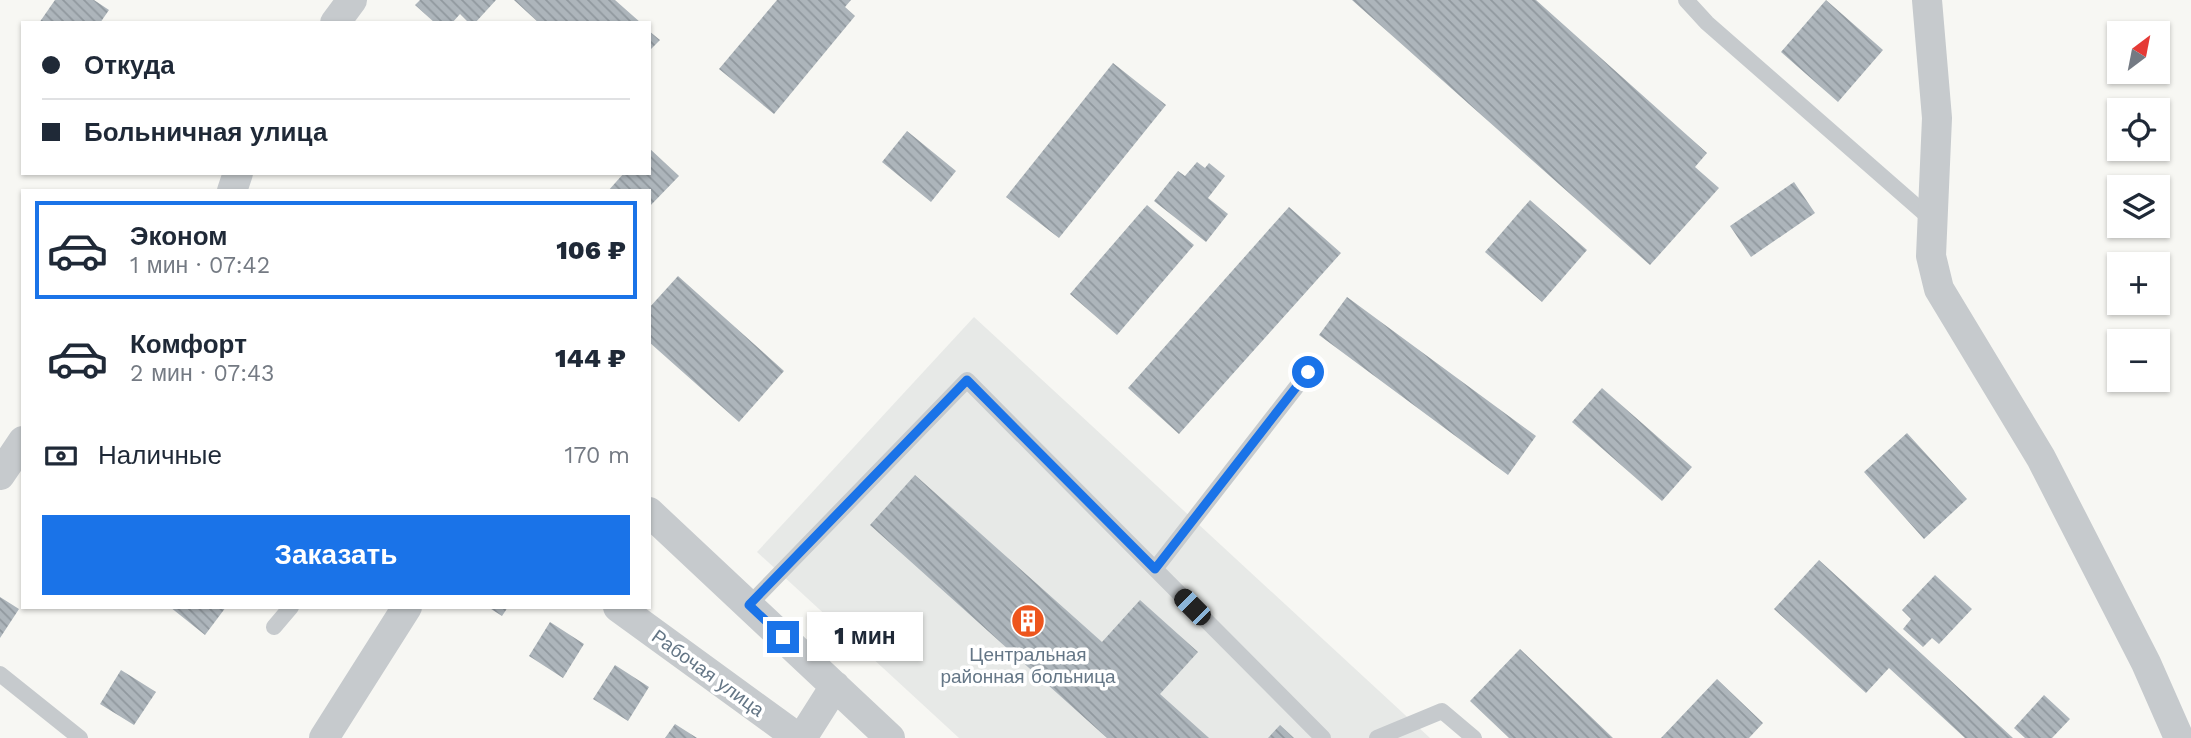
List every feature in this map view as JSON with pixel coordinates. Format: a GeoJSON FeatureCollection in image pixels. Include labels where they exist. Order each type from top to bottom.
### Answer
{"type":"FeatureCollection","features":[{"type":"Feature","properties":{"kind":"street"},"geometry":{"type":"LineString","coordinates":[[336,21],[352,0]]}},
{"type":"Feature","properties":{"kind":"street"},"geometry":{"type":"LineString","coordinates":[[1927,0],[1937,118],[1931,256],[1938,289],[2041,458],[2146,663],[2179,738]]}},
{"type":"Feature","properties":{"kind":"street"},"geometry":{"type":"LineString","coordinates":[[0,475],[21,444]]}},
{"type":"Feature","properties":{"kind":"street"},"geometry":{"type":"LineString","coordinates":[[651,514],[890,738]]}},
{"type":"Feature","properties":{"kind":"street"},"geometry":{"type":"LineString","coordinates":[[324,738],[406,609]]}},
{"type":"Feature","properties":{"kind":"street","name":"Рабочая улица"},"geometry":{"type":"LineString","coordinates":[[621,609],[800,738]]}},
{"type":"Feature","properties":{"kind":"street"},"geometry":{"type":"LineString","coordinates":[[800,738],[835,686]]}},
{"type":"Feature","properties":{"kind":"lane"},"geometry":{"type":"LineString","coordinates":[[1686,0],[1707,23],[1931,219]]}},
{"type":"Feature","properties":{"kind":"lane"},"geometry":{"type":"LineString","coordinates":[[1155,569],[1308,372]]}},
{"type":"Feature","properties":{"kind":"lane"},"geometry":{"type":"LineString","coordinates":[[749,605],[967,380],[1323,738]]}},
{"type":"Feature","properties":{"kind":"lane"},"geometry":{"type":"LineString","coordinates":[[274,627],[289,609]]}},
{"type":"Feature","properties":{"kind":"lane"},"geometry":{"type":"LineString","coordinates":[[0,674],[80,738]]}},
{"type":"Feature","properties":{"kind":"lane"},"geometry":{"type":"LineString","coordinates":[[1377,738],[1442,711],[1474,738]]}},
{"type":"Feature","properties":{"kind":"shaded area"},"geometry":{"type":"Polygon","coordinates":[[[974,317],[1430,738],[959,738],[757,552],[974,317]]]}},
{"type":"Feature","properties":{"kind":"building"},"geometry":{"type":"Polygon","coordinates":[[[55,0],[94,0],[109,10],[101,21],[40,21],[55,0]]]}},
{"type":"Feature","properties":{"kind":"building"},"geometry":{"type":"Polygon","coordinates":[[[420,0],[496,0],[477,21],[467,21],[460,14],[454,21],[433,21],[415,5],[420,0]]]}},
{"type":"Feature","properties":{"kind":"building"},"geometry":{"type":"Polygon","coordinates":[[[514,0],[615,0],[639,21],[537,21],[514,0]]]}},
{"type":"Feature","properties":{"kind":"building"},"geometry":{"type":"Polygon","coordinates":[[[777,0],[851,0],[845,7],[855,16],[774,114],[719,69],[777,0]]]}},
{"type":"Feature","properties":{"kind":"building"},"geometry":{"type":"Polygon","coordinates":[[[1352,0],[1536,0],[1707,153],[1695,167],[1719,188],[1650,265],[1352,0]]]}},
{"type":"Feature","properties":{"kind":"building"},"geometry":{"type":"Polygon","coordinates":[[[1826,0],[1883,50],[1838,102],[1781,52],[1826,0]]]}},
{"type":"Feature","properties":{"kind":"building"},"geometry":{"type":"Polygon","coordinates":[[[651,33],[660,40],[651,49],[651,33]]]}},
{"type":"Feature","properties":{"kind":"building"},"geometry":{"type":"Polygon","coordinates":[[[1113,63],[1166,105],[1059,238],[1006,197],[1113,63]]]}},
{"type":"Feature","properties":{"kind":"building"},"geometry":{"type":"Polygon","coordinates":[[[907,131],[956,171],[931,202],[882,162],[907,131]]]}},
{"type":"Feature","properties":{"kind":"building"},"geometry":{"type":"Polygon","coordinates":[[[651,150],[679,176],[651,205],[651,189],[610,189],[622,175],[651,175],[651,150]]]}},
{"type":"Feature","properties":{"kind":"building"},"geometry":{"type":"Polygon","coordinates":[[[1197,162],[1205,168],[1209,163],[1225,176],[1208,198],[1228,214],[1206,242],[1154,201],[1178,171],[1185,176],[1197,162]]]}},
{"type":"Feature","properties":{"kind":"building"},"geometry":{"type":"Polygon","coordinates":[[[1794,182],[1815,213],[1751,257],[1730,226],[1794,182]]]}},
{"type":"Feature","properties":{"kind":"building"},"geometry":{"type":"Polygon","coordinates":[[[1530,200],[1587,250],[1542,302],[1485,252],[1530,200]]]}},
{"type":"Feature","properties":{"kind":"building"},"geometry":{"type":"Polygon","coordinates":[[[1147,205],[1194,245],[1117,335],[1070,294],[1147,205]]]}},
{"type":"Feature","properties":{"kind":"building"},"geometry":{"type":"Polygon","coordinates":[[[1289,207],[1341,253],[1179,434],[1128,388],[1289,207]]]}},
{"type":"Feature","properties":{"kind":"building"},"geometry":{"type":"Polygon","coordinates":[[[678,276],[784,371],[739,422],[651,344],[651,306],[678,276]]]}},
{"type":"Feature","properties":{"kind":"building"},"geometry":{"type":"Polygon","coordinates":[[[1347,297],[1536,436],[1508,475],[1319,335],[1347,297]]]}},
{"type":"Feature","properties":{"kind":"building"},"geometry":{"type":"Polygon","coordinates":[[[1602,388],[1692,467],[1662,501],[1572,422],[1602,388]]]}},
{"type":"Feature","properties":{"kind":"building"},"geometry":{"type":"Polygon","coordinates":[[[1907,433],[1967,499],[1924,539],[1864,472],[1907,433]]]}},
{"type":"Feature","properties":{"kind":"building","name":"Центральная районная больница"},"geometry":{"type":"Polygon","coordinates":[[[915,475],[1102,642],[1140,600],[1198,652],[1160,694],[1209,738],[1107,738],[870,525],[915,475]]]}},
{"type":"Feature","properties":{"kind":"building"},"geometry":{"type":"Polygon","coordinates":[[[1819,560],[2013,738],[1965,738],[1889,668],[1866,693],[1774,609],[1819,560]]]}},
{"type":"Feature","properties":{"kind":"building"},"geometry":{"type":"Polygon","coordinates":[[[1935,575],[1972,609],[1939,644],[1932,638],[1923,647],[1903,629],[1911,619],[1902,610],[1935,575]]]}},
{"type":"Feature","properties":{"kind":"building"},"geometry":{"type":"Polygon","coordinates":[[[0,597],[19,609],[0,638],[0,597]]]}},
{"type":"Feature","properties":{"kind":"building"},"geometry":{"type":"Polygon","coordinates":[[[172,609],[224,609],[205,635],[172,609]]]}},
{"type":"Feature","properties":{"kind":"building"},"geometry":{"type":"Polygon","coordinates":[[[491,609],[507,609],[502,616],[491,609]]]}},
{"type":"Feature","properties":{"kind":"building"},"geometry":{"type":"Polygon","coordinates":[[[550,622],[584,644],[563,678],[529,656],[550,622]]]}},
{"type":"Feature","properties":{"kind":"building"},"geometry":{"type":"Polygon","coordinates":[[[1520,649],[1613,738],[1509,738],[1470,701],[1520,649]]]}},
{"type":"Feature","properties":{"kind":"building"},"geometry":{"type":"Polygon","coordinates":[[[615,665],[649,687],[628,721],[593,699],[615,665]]]}},
{"type":"Feature","properties":{"kind":"building"},"geometry":{"type":"Polygon","coordinates":[[[121,670],[156,692],[134,725],[100,704],[121,670]]]}},
{"type":"Feature","properties":{"kind":"building"},"geometry":{"type":"Polygon","coordinates":[[[1717,679],[1763,723],[1749,738],[1661,738],[1717,679]]]}},
{"type":"Feature","properties":{"kind":"building"},"geometry":{"type":"Polygon","coordinates":[[[2044,695],[2070,719],[2052,738],[2025,738],[2014,728],[2044,695]]]}},
{"type":"Feature","properties":{"kind":"building"},"geometry":{"type":"Polygon","coordinates":[[[675,724],[697,738],[665,738],[675,724]]]}},
{"type":"Feature","properties":{"kind":"building"},"geometry":{"type":"Polygon","coordinates":[[[1280,725],[1294,738],[1268,738],[1280,725]]]}},
{"type":"Feature","properties":{"kind":"place","name":"Центральная районная больница"},"geometry":{"type":"Point","coordinates":[1028,621]}},
{"type":"Feature","properties":{"kind":"route"},"geometry":{"type":"LineString","coordinates":[[783,637],[749,605],[967,380],[1155,569],[1308,372]]}}]}
